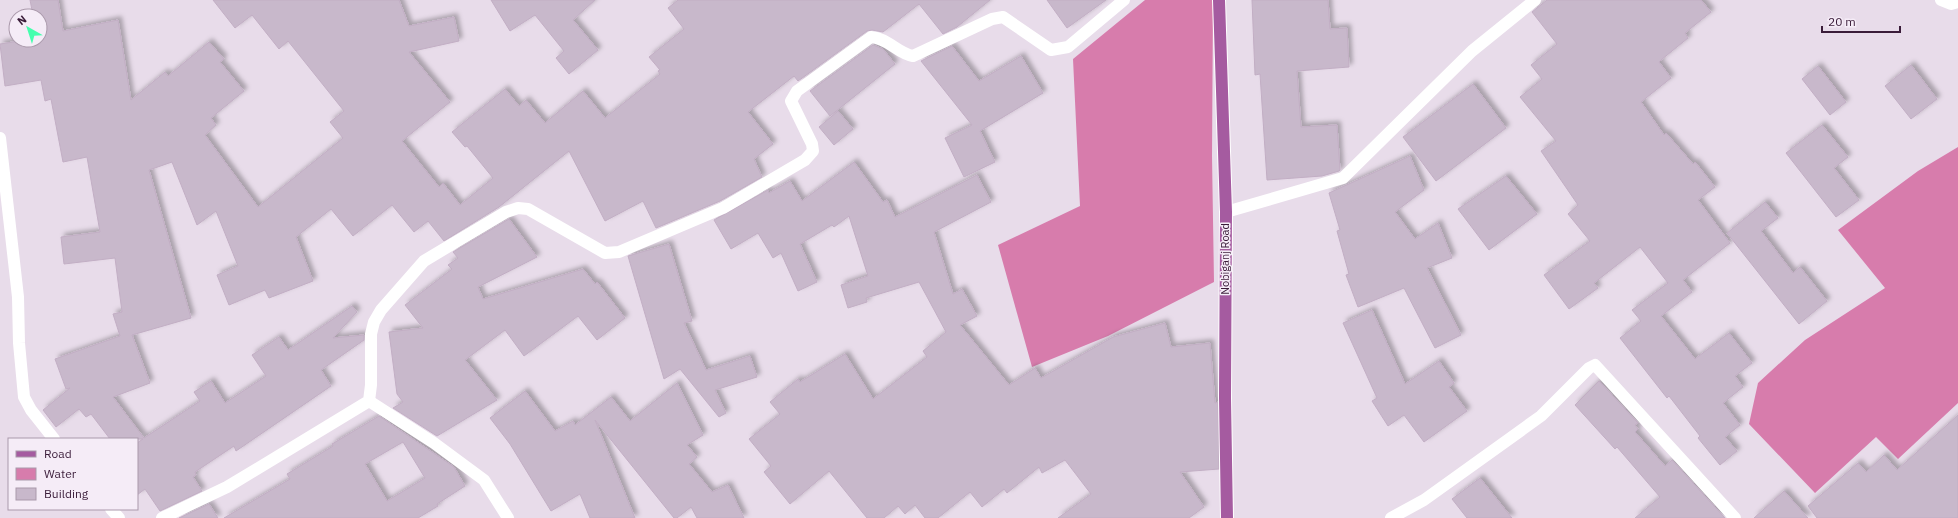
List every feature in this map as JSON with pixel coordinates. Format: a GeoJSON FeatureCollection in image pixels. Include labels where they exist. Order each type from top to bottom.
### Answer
{"type":"FeatureCollection","features":[{"type":"Feature","properties":{"kind":"main road","name":"Nobiganj Road"},"geometry":{"type":"LineString","coordinates":[[1219,0],[1226,212],[1224,398],[1227,518]]}},
{"type":"Feature","properties":{"kind":"street"},"geometry":{"type":"LineString","coordinates":[[369,401],[371,385],[371,334],[374,322],[381,310],[424,262],[506,212],[518,208],[528,209],[605,253],[619,252],[723,208],[805,160],[813,151],[812,144],[790,101],[797,91],[871,37],[880,38],[904,54],[913,56],[992,19],[1003,17],[1050,50],[1068,47],[1124,0]]}},
{"type":"Feature","properties":{"kind":"street"},"geometry":{"type":"LineString","coordinates":[[1226,212],[1343,178],[1472,51],[1535,0]]}},
{"type":"Feature","properties":{"kind":"street"},"geometry":{"type":"LineString","coordinates":[[1941,0],[1951,4],[1958,2]]}},
{"type":"Feature","properties":{"kind":"street"},"geometry":{"type":"LineString","coordinates":[[0,138],[18,297],[19,343],[24,397],[31,410],[53,438]]}},
{"type":"Feature","properties":{"kind":"street"},"geometry":{"type":"LineString","coordinates":[[1391,518],[1424,500],[1541,416],[1589,368],[1595,364],[1735,518]]}},
{"type":"Feature","properties":{"kind":"street"},"geometry":{"type":"LineString","coordinates":[[162,518],[227,486],[369,401]]}},
{"type":"Feature","properties":{"kind":"street"},"geometry":{"type":"LineString","coordinates":[[369,401],[434,443],[484,480],[508,518]]}},
{"type":"Feature","properties":{"kind":"street"},"geometry":{"type":"LineString","coordinates":[[112,510],[119,518]]}},
{"type":"Feature","properties":{"kind":"water"},"geometry":{"type":"Polygon","coordinates":[[[1145,0],[1213,0],[1212,156],[1214,282],[1108,336],[1032,367],[998,245],[1080,206],[1073,59],[1145,0]]]}},
{"type":"Feature","properties":{"kind":"water"},"geometry":{"type":"Polygon","coordinates":[[[1958,147],[1958,403],[1898,459],[1876,437],[1815,493],[1749,424],[1758,383],[1805,340],[1885,288],[1838,230],[1918,171],[1958,147]]]}},
{"type":"Feature","properties":{"kind":"building"},"geometry":{"type":"Polygon","coordinates":[[[30,0],[58,0],[63,31],[118,20],[131,100],[165,72],[168,76],[209,42],[224,59],[220,62],[244,91],[211,118],[216,125],[205,135],[258,207],[343,138],[330,122],[344,111],[288,41],[279,49],[252,15],[235,28],[213,0],[399,0],[409,26],[454,17],[459,41],[409,52],[450,102],[402,141],[439,187],[443,183],[460,205],[493,178],[467,146],[465,147],[452,132],[505,89],[519,106],[526,100],[545,123],[583,91],[605,118],[660,74],[658,71],[660,70],[649,57],[684,29],[668,8],[678,0],[990,0],[957,27],[943,34],[919,4],[883,32],[872,30],[867,31],[798,81],[794,76],[748,112],[773,144],[754,159],[762,177],[720,201],[656,228],[643,201],[605,221],[569,151],[499,207],[444,241],[428,221],[414,232],[392,205],[353,236],[331,209],[296,237],[313,281],[269,298],[265,290],[229,305],[217,275],[238,266],[216,211],[197,225],[172,162],[149,170],[191,318],[132,335],[150,383],[113,397],[144,438],[200,401],[194,392],[211,381],[225,403],[266,376],[252,355],[279,337],[288,350],[352,306],[357,312],[333,338],[364,335],[364,340],[321,370],[331,386],[236,451],[234,446],[195,472],[196,475],[193,477],[202,491],[160,511],[145,489],[138,494],[138,442],[143,439],[109,438],[91,414],[86,417],[79,409],[56,427],[43,410],[70,388],[66,389],[55,359],[120,336],[113,314],[122,312],[115,258],[64,264],[61,237],[100,232],[87,157],[63,162],[51,99],[45,101],[41,80],[5,86],[0,44],[8,43],[8,48],[48,48],[48,8],[32,8],[30,0]]]}},
{"type":"Feature","properties":{"kind":"building"},"geometry":{"type":"Polygon","coordinates":[[[491,0],[595,0],[573,20],[598,50],[569,74],[556,58],[564,51],[535,15],[510,31],[491,0]]]}},
{"type":"Feature","properties":{"kind":"building"},"geometry":{"type":"Polygon","coordinates":[[[1047,0],[1106,0],[1067,28],[1047,0]]]}},
{"type":"Feature","properties":{"kind":"building"},"geometry":{"type":"Polygon","coordinates":[[[1252,0],[1328,0],[1330,29],[1347,28],[1349,67],[1297,71],[1301,127],[1337,125],[1339,171],[1322,176],[1267,180],[1260,74],[1255,75],[1252,0]]]}},
{"type":"Feature","properties":{"kind":"building"},"geometry":{"type":"Polygon","coordinates":[[[1547,0],[1701,0],[1711,12],[1685,33],[1688,38],[1659,62],[1671,78],[1641,102],[1664,135],[1666,133],[1693,164],[1695,162],[1715,187],[1698,200],[1730,243],[1683,280],[1692,292],[1661,316],[1695,359],[1729,333],[1752,363],[1735,376],[1743,387],[1723,403],[1740,425],[1725,437],[1737,451],[1720,465],[1698,438],[1700,436],[1669,396],[1667,398],[1620,338],[1641,321],[1632,310],[1668,283],[1640,247],[1594,283],[1598,288],[1569,309],[1544,275],[1590,241],[1568,214],[1578,205],[1541,151],[1556,141],[1520,97],[1542,79],[1531,65],[1557,44],[1532,12],[1547,0]]]}},
{"type":"Feature","properties":{"kind":"building"},"geometry":{"type":"Polygon","coordinates":[[[873,45],[883,49],[895,64],[830,116],[810,91],[873,45]]]}},
{"type":"Feature","properties":{"kind":"building"},"geometry":{"type":"Polygon","coordinates":[[[952,46],[979,81],[1021,56],[1043,93],[980,131],[995,162],[964,177],[945,138],[972,125],[921,61],[952,46]]]}},
{"type":"Feature","properties":{"kind":"building"},"geometry":{"type":"Polygon","coordinates":[[[1911,65],[1937,99],[1911,119],[1885,86],[1911,65]]]}},
{"type":"Feature","properties":{"kind":"building"},"geometry":{"type":"Polygon","coordinates":[[[1818,66],[1846,102],[1830,115],[1802,79],[1818,66]]]}},
{"type":"Feature","properties":{"kind":"building"},"geometry":{"type":"Polygon","coordinates":[[[1473,84],[1506,128],[1436,181],[1403,137],[1473,84]]]}},
{"type":"Feature","properties":{"kind":"building"},"geometry":{"type":"Polygon","coordinates":[[[838,111],[853,129],[834,145],[819,127],[838,111]]]}},
{"type":"Feature","properties":{"kind":"building"},"geometry":{"type":"Polygon","coordinates":[[[1822,125],[1848,157],[1834,168],[1859,200],[1836,217],[1786,153],[1822,125]]]}},
{"type":"Feature","properties":{"kind":"building"},"geometry":{"type":"Polygon","coordinates":[[[1410,156],[1424,190],[1395,212],[1415,239],[1438,223],[1452,258],[1427,268],[1461,335],[1435,348],[1404,288],[1358,307],[1346,275],[1349,274],[1337,231],[1340,230],[1329,193],[1410,156]]]}},
{"type":"Feature","properties":{"kind":"building"},"geometry":{"type":"Polygon","coordinates":[[[854,162],[883,202],[887,200],[895,217],[977,175],[991,202],[934,232],[953,294],[962,289],[977,316],[960,325],[1009,385],[1035,368],[1041,378],[1113,337],[1165,323],[1171,347],[1210,343],[1215,403],[1218,402],[1219,469],[1180,472],[1204,507],[1189,518],[1058,518],[1091,494],[1065,460],[1042,473],[1039,467],[1007,493],[1004,489],[982,507],[970,492],[938,518],[925,518],[915,505],[905,514],[898,506],[884,518],[867,518],[829,471],[790,504],[764,472],[771,466],[749,439],[780,414],[770,402],[798,379],[800,382],[845,354],[873,399],[927,357],[923,351],[946,332],[919,282],[866,298],[867,302],[848,308],[841,285],[868,276],[849,216],[834,227],[832,225],[800,244],[817,282],[798,291],[781,253],[773,258],[758,233],[731,249],[714,220],[768,190],[769,193],[790,181],[802,201],[854,162]]]}},
{"type":"Feature","properties":{"kind":"building"},"geometry":{"type":"Polygon","coordinates":[[[1506,176],[1537,214],[1489,250],[1458,209],[1506,176]]]}},
{"type":"Feature","properties":{"kind":"building"},"geometry":{"type":"Polygon","coordinates":[[[1765,202],[1778,218],[1761,231],[1793,273],[1800,267],[1827,301],[1799,324],[1727,233],[1765,202]]]}},
{"type":"Feature","properties":{"kind":"building"},"geometry":{"type":"Polygon","coordinates":[[[509,219],[537,257],[478,287],[483,299],[583,269],[595,284],[597,282],[625,318],[597,340],[578,316],[524,356],[505,330],[465,360],[497,400],[437,436],[393,408],[403,402],[397,394],[389,332],[423,328],[405,305],[452,269],[448,265],[458,258],[453,252],[509,219]]]}},
{"type":"Feature","properties":{"kind":"building"},"geometry":{"type":"Polygon","coordinates":[[[669,244],[692,321],[684,323],[706,370],[750,356],[757,377],[715,390],[726,413],[719,417],[680,369],[664,379],[628,256],[669,244]]]}},
{"type":"Feature","properties":{"kind":"building"},"geometry":{"type":"Polygon","coordinates":[[[1372,310],[1405,384],[1439,361],[1454,383],[1449,387],[1467,411],[1424,442],[1404,415],[1388,426],[1372,401],[1377,398],[1343,323],[1372,310]]]}},
{"type":"Feature","properties":{"kind":"building"},"geometry":{"type":"Polygon","coordinates":[[[1599,381],[1638,423],[1635,425],[1638,429],[1635,432],[1665,466],[1672,460],[1725,518],[1635,518],[1660,497],[1617,447],[1615,449],[1575,405],[1599,381]]]}},
{"type":"Feature","properties":{"kind":"building"},"geometry":{"type":"Polygon","coordinates":[[[677,383],[703,435],[687,445],[697,457],[689,464],[712,492],[728,485],[744,518],[697,518],[691,507],[677,518],[674,518],[595,420],[635,518],[590,518],[580,494],[551,511],[510,444],[490,418],[525,391],[555,431],[573,421],[575,425],[611,397],[630,421],[677,383]]]}},
{"type":"Feature","properties":{"kind":"building"},"geometry":{"type":"Polygon","coordinates":[[[1958,415],[1958,518],[1817,518],[1808,506],[1858,463],[1866,472],[1884,455],[1897,470],[1958,415]]]}},
{"type":"Feature","properties":{"kind":"building"},"geometry":{"type":"Polygon","coordinates":[[[379,416],[454,467],[465,486],[437,504],[438,506],[418,518],[224,518],[290,479],[287,474],[333,446],[332,444],[379,416]],[[403,442],[365,464],[387,501],[425,478],[403,442]]]}},
{"type":"Feature","properties":{"kind":"building"},"geometry":{"type":"Polygon","coordinates":[[[1480,478],[1512,518],[1467,518],[1452,499],[1480,478]]]}},
{"type":"Feature","properties":{"kind":"building"},"geometry":{"type":"Polygon","coordinates":[[[1784,491],[1808,518],[1754,518],[1784,491]]]}},
{"type":"Feature","properties":{"kind":"building"},"geometry":{"type":"Polygon","coordinates":[[[209,504],[218,518],[179,518],[209,504]]]}}]}
